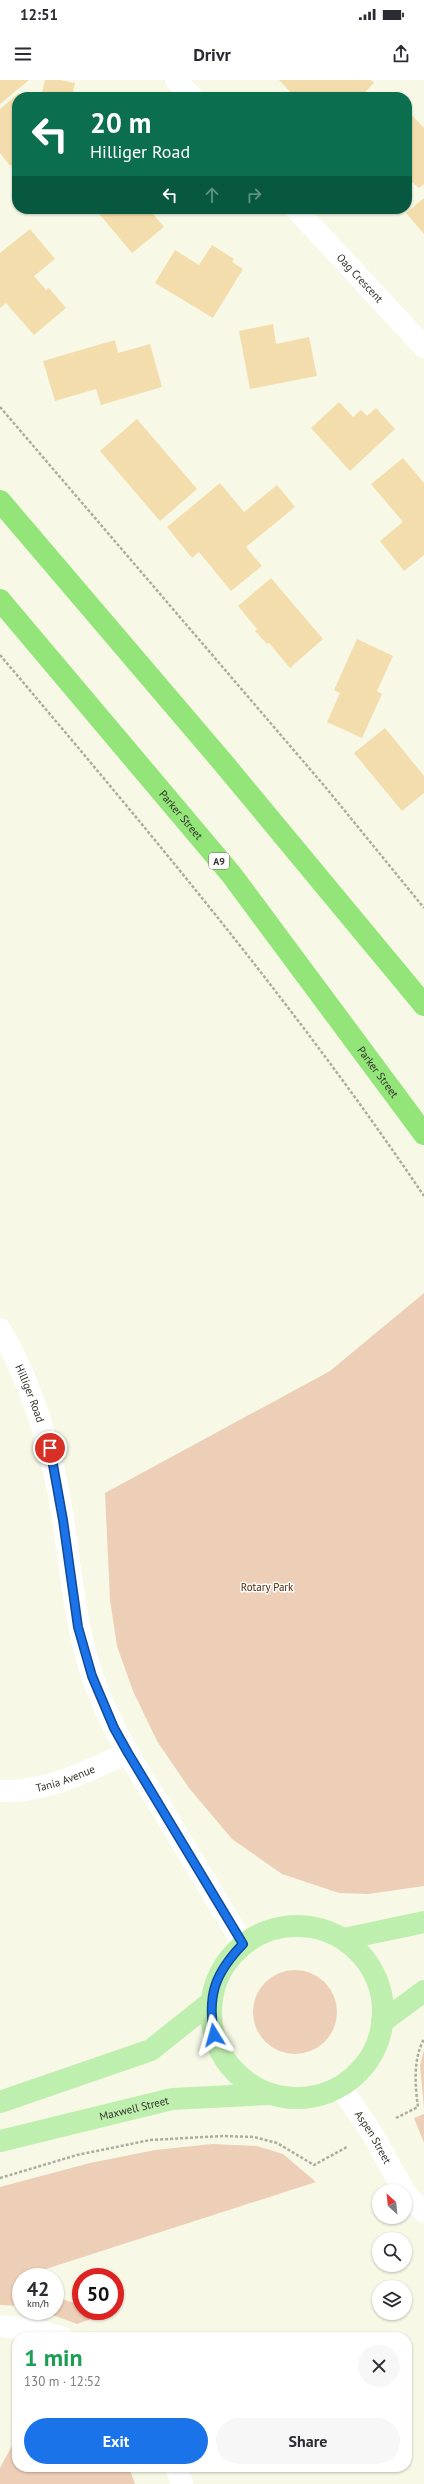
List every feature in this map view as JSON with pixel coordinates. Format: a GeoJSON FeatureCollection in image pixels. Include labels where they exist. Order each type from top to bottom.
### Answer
{"type":"FeatureCollection","features":[{"type":"Feature","properties":{"kind":"highway"},"geometry":{"type":"LineString","coordinates":[[0,501],[225,765],[424,1005]]}},
{"type":"Feature","properties":{"kind":"highway","name":"Parker Street"},"geometry":{"type":"LineString","coordinates":[[0,600],[230,874],[424,1134]]}},
{"type":"Feature","properties":{"kind":"main road"},"geometry":{"type":"LineString","coordinates":[[344,1939],[424,1922]]}},
{"type":"Feature","properties":{"kind":"main road"},"geometry":{"type":"LineString","coordinates":[[293,1925],[320,1928],[344,1939],[359,1951],[371,1967],[379,1984],[383,2003],[382,2022],[375,2048],[360,2070],[340,2086],[317,2095],[294,2098],[270,2094],[241,2077],[229,2065],[219,2051],[214,2035],[211,2002],[216,1980],[227,1960],[243,1944],[266,1931],[293,1925]]}},
{"type":"Feature","properties":{"kind":"main road"},"geometry":{"type":"LineString","coordinates":[[382,2022],[424,1991]]}},
{"type":"Feature","properties":{"kind":"main road"},"geometry":{"type":"LineString","coordinates":[[0,2102],[151,2050],[211,2002]]}},
{"type":"Feature","properties":{"kind":"main road","name":"Maxwell Street"},"geometry":{"type":"LineString","coordinates":[[0,2140],[172,2099],[270,2094]]}},
{"type":"Feature","properties":{"kind":"street"},"geometry":{"type":"LineString","coordinates":[[176,80],[187,92]]}},
{"type":"Feature","properties":{"kind":"street","name":"Oag Crescent"},"geometry":{"type":"LineString","coordinates":[[301,214],[424,348]]}},
{"type":"Feature","properties":{"kind":"street","name":"Hilliger Road"},"geometry":{"type":"LineString","coordinates":[[0,1329],[14,1353],[40,1414],[50,1448],[61,1506],[78,1627],[95,1683],[114,1728],[128,1753],[243,1944]]}},
{"type":"Feature","properties":{"kind":"street","name":"Tania Avenue"},"geometry":{"type":"LineString","coordinates":[[0,1790],[13,1791],[60,1782],[128,1753]]}},
{"type":"Feature","properties":{"kind":"street","name":"Aspen Street"},"geometry":{"type":"LineString","coordinates":[[340,2086],[372,2133],[400,2184]]}},
{"type":"Feature","properties":{"kind":"street","name":"Aspen Street"},"geometry":{"type":"LineString","coordinates":[[412,2200],[424,2212]]}},
{"type":"Feature","properties":{"kind":"street"},"geometry":{"type":"LineString","coordinates":[[0,2326],[42,2332]]}},
{"type":"Feature","properties":{"kind":"street"},"geometry":{"type":"LineString","coordinates":[[178,2472],[182,2484]]}},
{"type":"Feature","properties":{"kind":"path"},"geometry":{"type":"LineString","coordinates":[[0,407],[327,789],[424,908]]}},
{"type":"Feature","properties":{"kind":"path"},"geometry":{"type":"LineString","coordinates":[[0,655],[97,770],[280,996],[345,1081],[424,1196]]}},
{"type":"Feature","properties":{"kind":"path"},"geometry":{"type":"LineString","coordinates":[[399,2116],[418,2107],[416,2090],[417,2059],[424,2039]]}},
{"type":"Feature","properties":{"kind":"path"},"geometry":{"type":"LineString","coordinates":[[0,2178],[77,2155],[150,2140],[254,2136],[277,2143],[314,2165],[324,2160]]}},
{"type":"Feature","properties":{"kind":"green space","name":"Rotary Park"},"geometry":{"type":"Polygon","coordinates":[[[424,1293],[424,1886],[368,1894],[339,1893],[282,1874],[232,1839],[189,1788],[157,1741],[133,1691],[117,1646],[110,1600],[105,1493],[330,1371],[424,1293]]]}},
{"type":"Feature","properties":{"kind":"green space"},"geometry":{"type":"Polygon","coordinates":[[[295,1970],[311,1973],[325,1982],[334,1996],[337,2012],[334,2028],[325,2042],[311,2051],[295,2054],[279,2051],[265,2042],[256,2028],[253,2012],[256,1996],[265,1982],[279,1973],[295,1970]]]}},
{"type":"Feature","properties":{"kind":"green space"},"geometry":{"type":"Polygon","coordinates":[[[424,2050],[424,2108],[420,2065],[424,2050]]]}},
{"type":"Feature","properties":{"kind":"green space"},"geometry":{"type":"Polygon","coordinates":[[[424,2114],[424,2143],[414,2118],[424,2114]]]}},
{"type":"Feature","properties":{"kind":"green space"},"geometry":{"type":"Polygon","coordinates":[[[212,2144],[257,2146],[283,2154],[316,2182],[49,2268],[12,2268],[12,2306],[0,2305],[0,2187],[90,2163],[155,2150],[212,2144]]]}},
{"type":"Feature","properties":{"kind":"green space"},"geometry":{"type":"Polygon","coordinates":[[[64,2300],[72,2302],[72,2320],[88,2320],[77,2324],[64,2319],[64,2300]]]}},
{"type":"Feature","properties":{"kind":"green space"},"geometry":{"type":"Polygon","coordinates":[[[12,2445],[12,2472],[131,2472],[135,2484],[0,2484],[0,2468],[12,2445]]]}},
{"type":"Feature","properties":{"kind":"building"},"geometry":{"type":"Polygon","coordinates":[[[0,80],[29,80],[14,92],[12,92],[12,94],[0,104],[0,80]]]}},
{"type":"Feature","properties":{"kind":"building"},"geometry":{"type":"Polygon","coordinates":[[[45,80],[60,80],[75,83],[73,92],[42,92],[45,80]]]}},
{"type":"Feature","properties":{"kind":"building"},"geometry":{"type":"Polygon","coordinates":[[[279,80],[371,80],[374,83],[365,92],[290,92],[279,80]]]}},
{"type":"Feature","properties":{"kind":"building"},"geometry":{"type":"Polygon","coordinates":[[[12,99],[12,164],[10,166],[0,153],[0,109],[12,99]]]}},
{"type":"Feature","properties":{"kind":"building"},"geometry":{"type":"Polygon","coordinates":[[[412,115],[424,128],[424,184],[419,188],[412,182],[412,115]]]}},
{"type":"Feature","properties":{"kind":"building"},"geometry":{"type":"Polygon","coordinates":[[[424,198],[424,234],[407,214],[412,214],[412,208],[424,198]]]}},
{"type":"Feature","properties":{"kind":"building"},"geometry":{"type":"Polygon","coordinates":[[[99,214],[153,214],[164,227],[132,253],[99,214]]]}},
{"type":"Feature","properties":{"kind":"building"},"geometry":{"type":"Polygon","coordinates":[[[30,229],[55,259],[34,276],[46,290],[49,288],[66,308],[34,335],[6,303],[0,308],[0,253],[30,229]]]}},
{"type":"Feature","properties":{"kind":"building"},"geometry":{"type":"Polygon","coordinates":[[[212,245],[234,259],[232,262],[243,269],[213,318],[155,283],[175,250],[199,265],[212,245]]]}},
{"type":"Feature","properties":{"kind":"building"},"geometry":{"type":"Polygon","coordinates":[[[273,324],[276,344],[309,337],[317,376],[250,389],[239,331],[273,324]]]}},
{"type":"Feature","properties":{"kind":"building"},"geometry":{"type":"Polygon","coordinates":[[[115,340],[118,353],[150,344],[162,387],[101,405],[96,389],[55,401],[43,361],[115,340]]]}},
{"type":"Feature","properties":{"kind":"building"},"geometry":{"type":"Polygon","coordinates":[[[339,402],[353,417],[361,410],[367,416],[376,408],[395,429],[350,471],[311,428],[339,402]]]}},
{"type":"Feature","properties":{"kind":"building"},"geometry":{"type":"Polygon","coordinates":[[[137,419],[197,489],[160,521],[100,451],[137,419]]]}},
{"type":"Feature","properties":{"kind":"building"},"geometry":{"type":"Polygon","coordinates":[[[403,458],[424,483],[424,555],[404,571],[380,541],[403,522],[371,484],[403,458]]]}},
{"type":"Feature","properties":{"kind":"building"},"geometry":{"type":"Polygon","coordinates":[[[220,483],[244,512],[277,485],[295,507],[246,547],[262,566],[231,591],[199,552],[192,558],[167,527],[220,483]]]}},
{"type":"Feature","properties":{"kind":"building"},"geometry":{"type":"Polygon","coordinates":[[[271,578],[323,639],[290,668],[269,643],[267,644],[255,631],[257,629],[238,606],[271,578]]]}},
{"type":"Feature","properties":{"kind":"building"},"geometry":{"type":"Polygon","coordinates":[[[357,639],[393,656],[377,691],[382,694],[362,738],[327,722],[340,693],[334,690],[357,639]]]}},
{"type":"Feature","properties":{"kind":"building"},"geometry":{"type":"Polygon","coordinates":[[[385,728],[424,776],[424,793],[402,811],[354,753],[385,728]]]}},
{"type":"Feature","properties":{"kind":"route"},"geometry":{"type":"LineString","coordinates":[[50,1448],[63,1520],[78,1627],[92,1676],[114,1728],[128,1753],[243,1944],[227,1960],[216,1980],[211,2002],[211,2018],[214,2035]]}}]}
